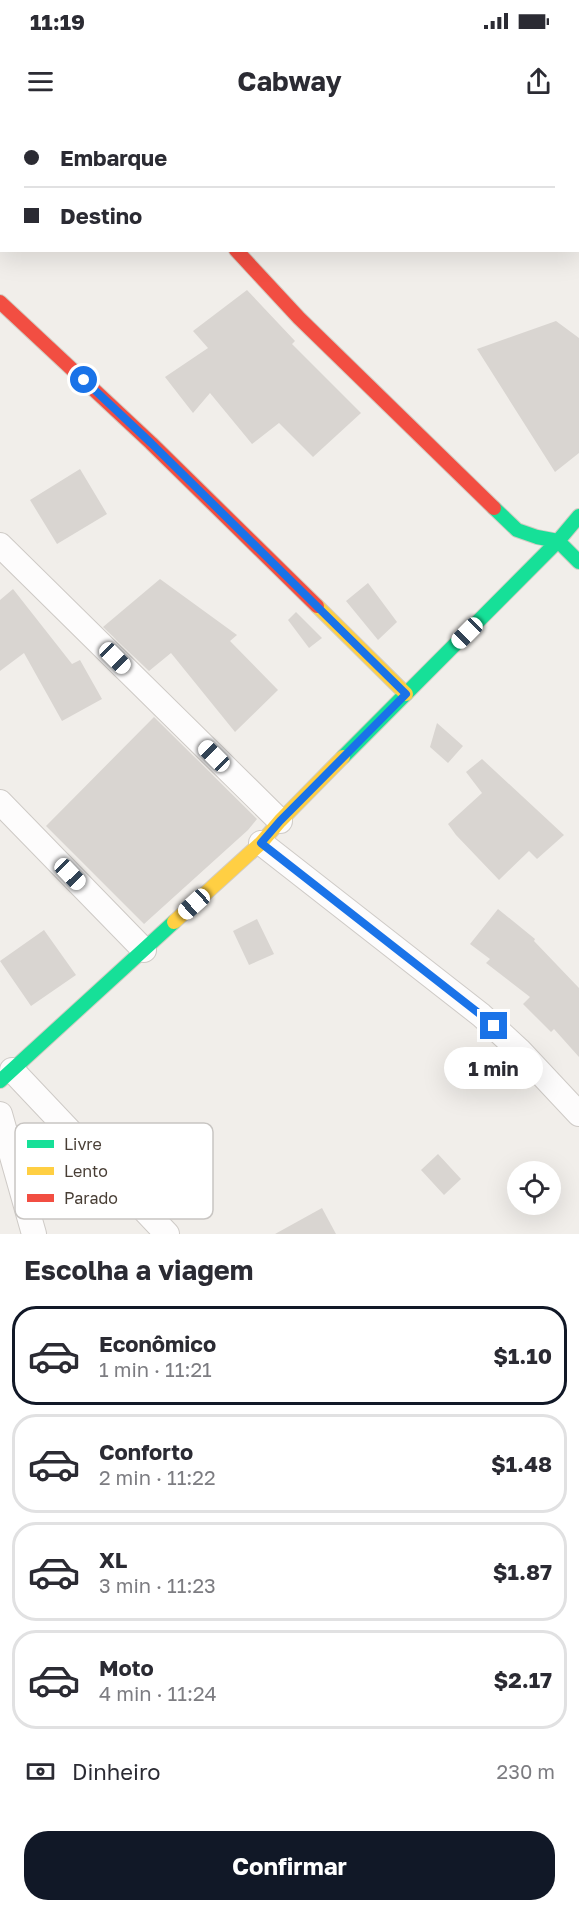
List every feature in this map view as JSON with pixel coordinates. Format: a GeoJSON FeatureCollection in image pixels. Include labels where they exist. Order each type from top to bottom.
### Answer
{"type":"FeatureCollection","features":[{"type":"Feature","properties":{"kind":"street"},"geometry":{"type":"LineString","coordinates":[[238,252],[299,318],[517,530],[558,541],[579,562]]}},
{"type":"Feature","properties":{"kind":"street"},"geometry":{"type":"LineString","coordinates":[[0,302],[151,443],[406,694]]}},
{"type":"Feature","properties":{"kind":"street"},"geometry":{"type":"LineString","coordinates":[[55,1123],[6,1075],[261,843],[280,821],[558,541],[579,516]]}},
{"type":"Feature","properties":{"kind":"street"},"geometry":{"type":"LineString","coordinates":[[0,545],[280,821]]}},
{"type":"Feature","properties":{"kind":"street"},"geometry":{"type":"LineString","coordinates":[[0,802],[144,950]]}},
{"type":"Feature","properties":{"kind":"street"},"geometry":{"type":"LineString","coordinates":[[261,843],[481,1015],[519,1050],[579,1114]]}},
{"type":"Feature","properties":{"kind":"street"},"geometry":{"type":"LineString","coordinates":[[0,1114],[15,1167]]}},
{"type":"Feature","properties":{"kind":"street"},"geometry":{"type":"LineString","coordinates":[[30,1219],[34,1234]]}},
{"type":"Feature","properties":{"kind":"street"},"geometry":{"type":"LineString","coordinates":[[152,1219],[167,1234]]}},
{"type":"Feature","properties":{"kind":"building"},"geometry":{"type":"Polygon","coordinates":[[[247,290],[295,341],[292,344],[361,413],[313,457],[279,423],[252,444],[210,393],[193,413],[165,377],[208,348],[193,331],[247,290]]]}},
{"type":"Feature","properties":{"kind":"building"},"geometry":{"type":"Polygon","coordinates":[[[556,321],[579,338],[579,453],[555,472],[477,349],[556,321]]]}},
{"type":"Feature","properties":{"kind":"building"},"geometry":{"type":"Polygon","coordinates":[[[80,469],[107,514],[57,544],[30,500],[80,469]]]}},
{"type":"Feature","properties":{"kind":"building"},"geometry":{"type":"Polygon","coordinates":[[[160,579],[237,635],[230,641],[278,690],[235,732],[171,653],[149,671],[103,627],[160,579]]]}},
{"type":"Feature","properties":{"kind":"building"},"geometry":{"type":"Polygon","coordinates":[[[368,583],[397,622],[378,640],[346,601],[368,583]]]}},
{"type":"Feature","properties":{"kind":"building"},"geometry":{"type":"Polygon","coordinates":[[[13,589],[72,664],[80,660],[102,699],[62,721],[24,653],[0,671],[0,600],[13,589]]]}},
{"type":"Feature","properties":{"kind":"building"},"geometry":{"type":"Polygon","coordinates":[[[296,612],[322,638],[309,648],[288,620],[296,612]]]}},
{"type":"Feature","properties":{"kind":"building"},"geometry":{"type":"Polygon","coordinates":[[[154,717],[257,819],[248,830],[144,924],[46,826],[154,717]]]}},
{"type":"Feature","properties":{"kind":"building"},"geometry":{"type":"Polygon","coordinates":[[[437,723],[463,746],[448,763],[430,747],[437,723]]]}},
{"type":"Feature","properties":{"kind":"building"},"geometry":{"type":"Polygon","coordinates":[[[482,759],[564,835],[537,859],[529,851],[499,880],[448,824],[482,793],[466,772],[482,759]]]}},
{"type":"Feature","properties":{"kind":"building"},"geometry":{"type":"Polygon","coordinates":[[[498,909],[535,939],[534,941],[579,988],[579,1057],[554,1029],[551,1032],[523,1004],[530,997],[486,963],[490,959],[470,944],[498,909]]]}},
{"type":"Feature","properties":{"kind":"building"},"geometry":{"type":"Polygon","coordinates":[[[257,919],[274,954],[249,965],[233,931],[257,919]]]}},
{"type":"Feature","properties":{"kind":"building"},"geometry":{"type":"Polygon","coordinates":[[[44,930],[76,975],[31,1006],[0,961],[44,930]]]}},
{"type":"Feature","properties":{"kind":"building"},"geometry":{"type":"Polygon","coordinates":[[[438,1154],[461,1179],[444,1195],[421,1170],[438,1154]]]}},
{"type":"Feature","properties":{"kind":"building"},"geometry":{"type":"Polygon","coordinates":[[[322,1208],[336,1234],[275,1234],[322,1208]]]}},
{"type":"Feature","properties":{"kind":"traffic: fast"},"geometry":{"type":"LineString","coordinates":[[494,508],[517,530],[558,541],[579,562]]}},
{"type":"Feature","properties":{"kind":"traffic: fast"},"geometry":{"type":"LineString","coordinates":[[343,757],[558,541],[579,516]]}},
{"type":"Feature","properties":{"kind":"traffic: fast"},"geometry":{"type":"LineString","coordinates":[[0,1081],[174,922]]}},
{"type":"Feature","properties":{"kind":"traffic: slow"},"geometry":{"type":"LineString","coordinates":[[317,606],[406,694]]}},
{"type":"Feature","properties":{"kind":"traffic: slow"},"geometry":{"type":"LineString","coordinates":[[174,922],[261,843],[343,757]]}},
{"type":"Feature","properties":{"kind":"traffic: jam"},"geometry":{"type":"LineString","coordinates":[[238,252],[299,318],[494,508]]}},
{"type":"Feature","properties":{"kind":"traffic: jam"},"geometry":{"type":"LineString","coordinates":[[0,302],[151,443],[317,606]]}},
{"type":"Feature","properties":{"kind":"route"},"geometry":{"type":"LineString","coordinates":[[84,380],[406,694],[261,843],[494,1026]]}}]}
